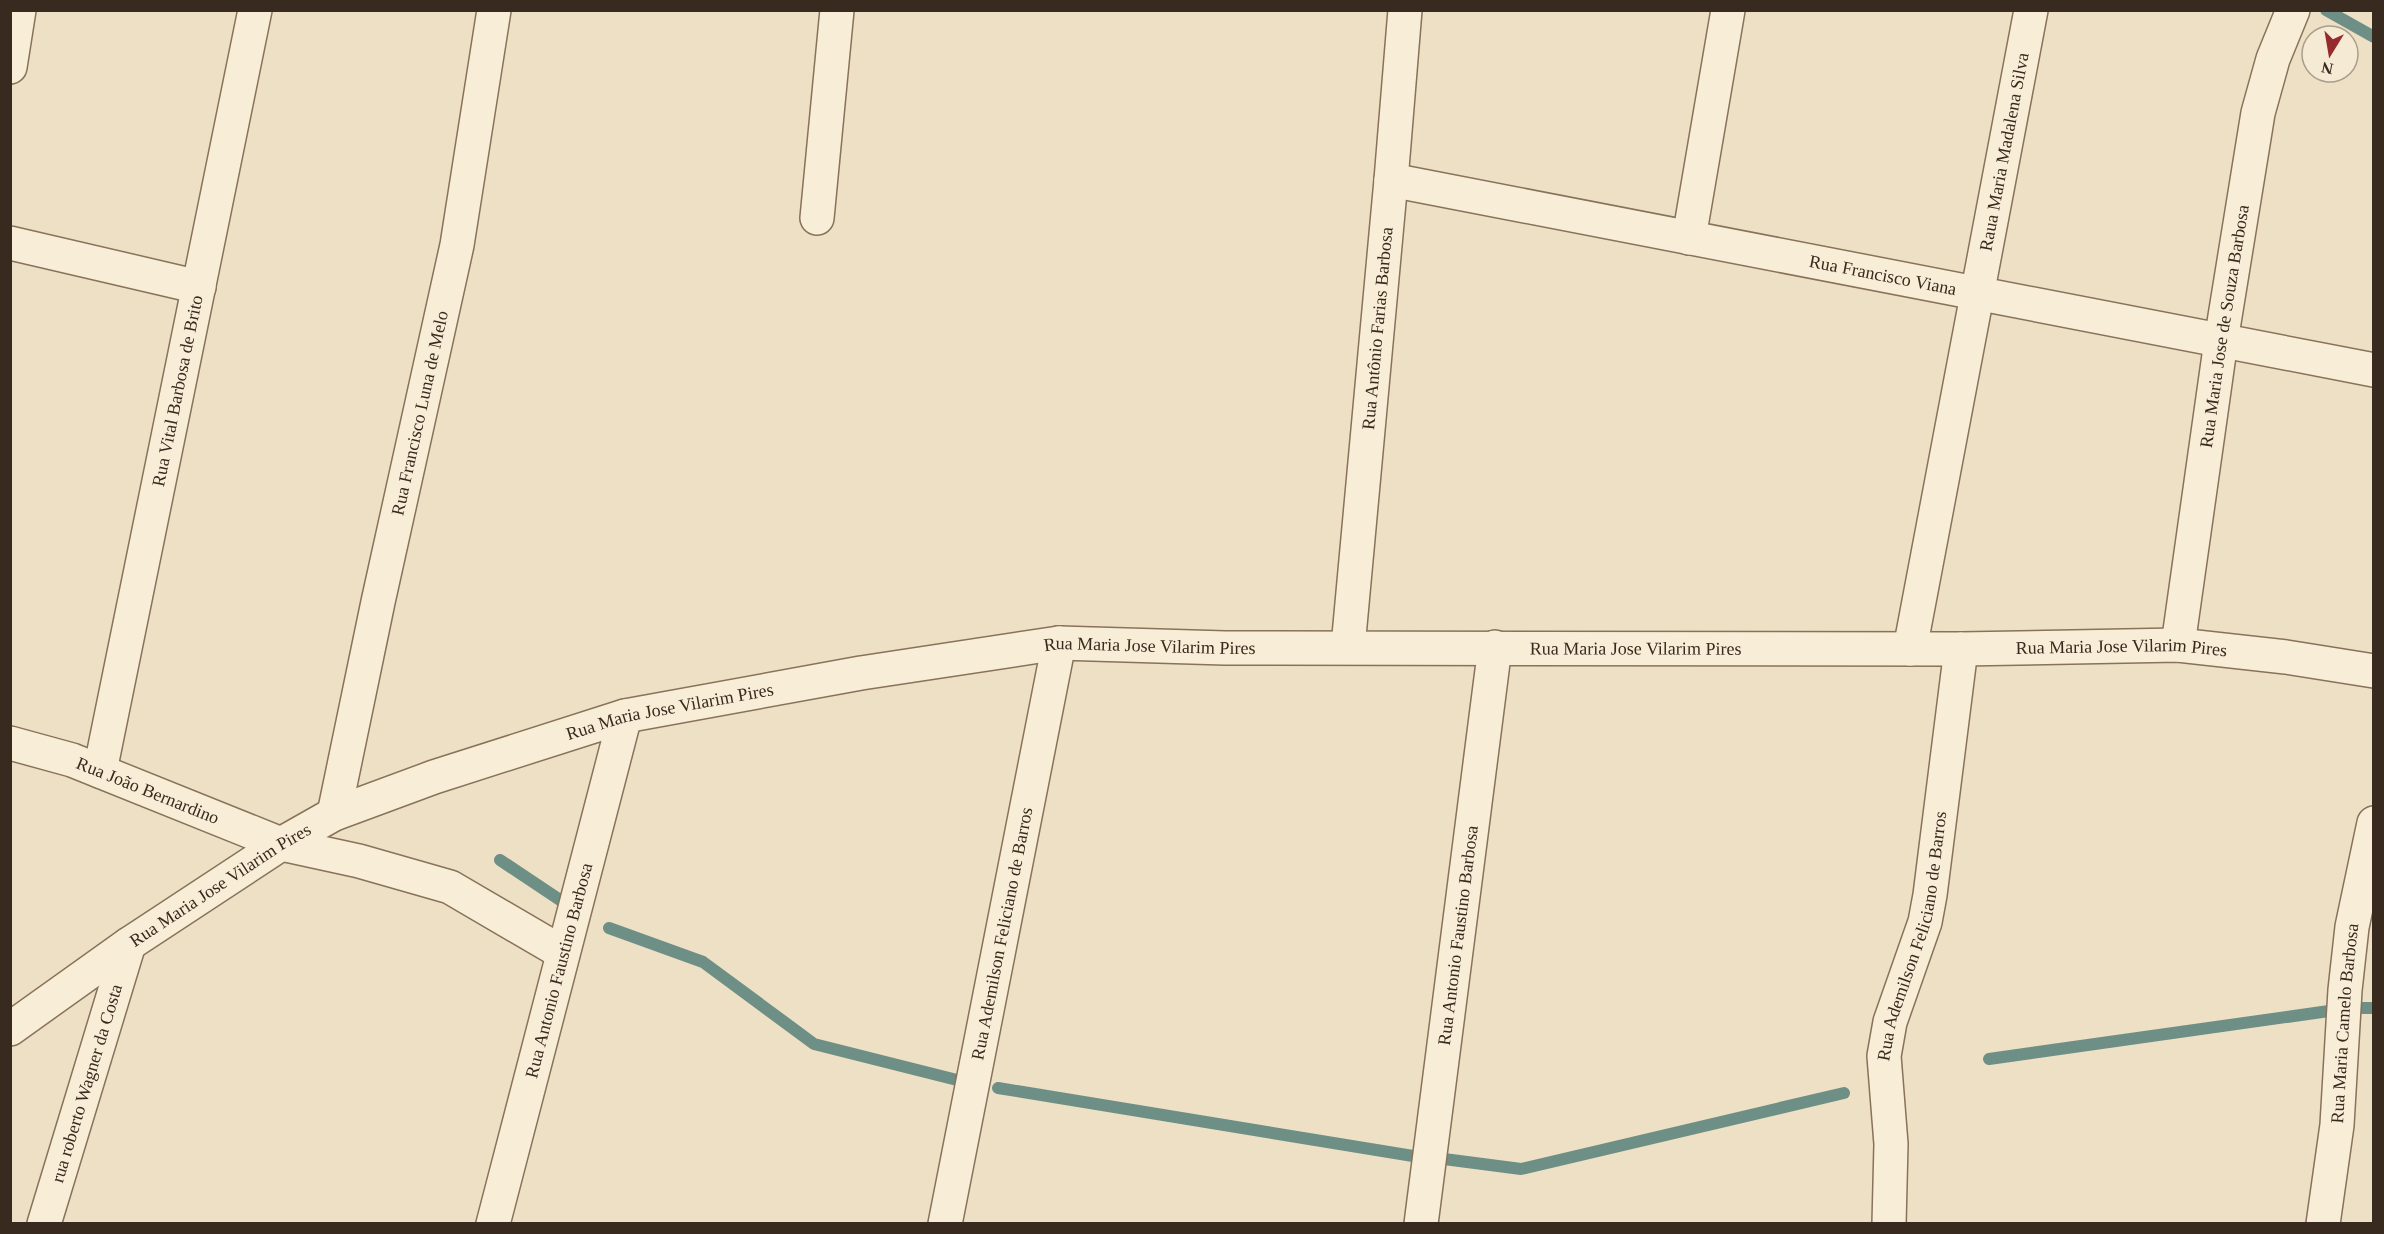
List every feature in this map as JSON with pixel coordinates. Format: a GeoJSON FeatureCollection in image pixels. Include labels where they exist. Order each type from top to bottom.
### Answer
{"type":"FeatureCollection","features":[{"type":"Feature","properties":{"kind":"street"},"geometry":{"type":"LineString","coordinates":[[10,67],[19,10]]}},
{"type":"Feature","properties":{"kind":"street","name":"Rua Vital Barbosa de Brito"},"geometry":{"type":"LineString","coordinates":[[100,771],[255,10]]}},
{"type":"Feature","properties":{"kind":"street","name":"Rua Francisco Luna de Melo"},"geometry":{"type":"LineString","coordinates":[[334,814],[457,245],[494,10]]}},
{"type":"Feature","properties":{"kind":"street"},"geometry":{"type":"LineString","coordinates":[[817,218],[837,10]]}},
{"type":"Feature","properties":{"kind":"street","name":"Rua Antônio Farias Barbosa"},"geometry":{"type":"LineString","coordinates":[[1348,647],[1405,10]]}},
{"type":"Feature","properties":{"kind":"street"},"geometry":{"type":"LineString","coordinates":[[1689,238],[1728,10]]}},
{"type":"Feature","properties":{"kind":"street","name":"Raua Maria Madalena Silva"},"geometry":{"type":"LineString","coordinates":[[1910,649],[2031,10]]}},
{"type":"Feature","properties":{"kind":"street","name":"Rua Maria Jose de Souza Barbosa"},"geometry":{"type":"LineString","coordinates":[[2178,645],[2221,341],[2258,113],[2273,59],[2293,10]]}},
{"type":"Feature","properties":{"kind":"street","name":"Rua Francisco Viana"},"geometry":{"type":"LineString","coordinates":[[1391,180],[2373,370]]}},
{"type":"Feature","properties":{"kind":"street"},"geometry":{"type":"LineString","coordinates":[[10,243],[200,287]]}},
{"type":"Feature","properties":{"kind":"street","name":"Rua Maria Jose Vilarim Pires"},"geometry":{"type":"LineString","coordinates":[[10,1029],[129,944],[281,844],[334,814],[434,777],[625,716],[861,673],[1059,644],[1225,648],[1961,650],[2178,645],[2286,657],[2373,671]]}},
{"type":"Feature","properties":{"kind":"street","name":"Rua Ademilson Feliciano de Barros"},"geometry":{"type":"LineString","coordinates":[[945,1224],[1059,644]]}},
{"type":"Feature","properties":{"kind":"street","name":"Rua Antonio Faustino Barbosa"},"geometry":{"type":"LineString","coordinates":[[1421,1224],[1495,647]]}},
{"type":"Feature","properties":{"kind":"street","name":"Rua Ademilson Feliciano de Barros"},"geometry":{"type":"LineString","coordinates":[[1889,1224],[1891,1144],[1884,1056],[1890,1022],[1916,951],[1930,895],[1961,650]]}},
{"type":"Feature","properties":{"kind":"street","name":"Rua Antonio Faustino Barbosa"},"geometry":{"type":"LineString","coordinates":[[493,1224],[625,716]]}},
{"type":"Feature","properties":{"kind":"street","name":"Rua João Bernardino"},"geometry":{"type":"LineString","coordinates":[[10,743],[72,760],[281,844],[359,861],[450,887],[563,953]]}},
{"type":"Feature","properties":{"kind":"street","name":"Rua Maria Camelo Barbosa"},"geometry":{"type":"LineString","coordinates":[[2323,1224],[2337,1125],[2345,990],[2352,927],[2373,823]]}},
{"type":"Feature","properties":{"kind":"street","name":"rua roberto Wagner da Costa"},"geometry":{"type":"LineString","coordinates":[[44,1224],[129,944]]}},
{"type":"Feature","properties":{"kind":"waterway"},"geometry":{"type":"LineString","coordinates":[[2326,10],[2374,37]]}},
{"type":"Feature","properties":{"kind":"waterway"},"geometry":{"type":"LineString","coordinates":[[500,860],[572,908]]}},
{"type":"Feature","properties":{"kind":"waterway"},"geometry":{"type":"LineString","coordinates":[[609,928],[703,962],[814,1044],[965,1082]]}},
{"type":"Feature","properties":{"kind":"waterway"},"geometry":{"type":"LineString","coordinates":[[2350,1008],[2374,1008]]}},
{"type":"Feature","properties":{"kind":"waterway"},"geometry":{"type":"LineString","coordinates":[[1989,1059],[2329,1011]]}},
{"type":"Feature","properties":{"kind":"waterway"},"geometry":{"type":"LineString","coordinates":[[998,1088],[1413,1156]]}},
{"type":"Feature","properties":{"kind":"waterway"},"geometry":{"type":"LineString","coordinates":[[1444,1159],[1521,1169],[1844,1093]]}}]}
